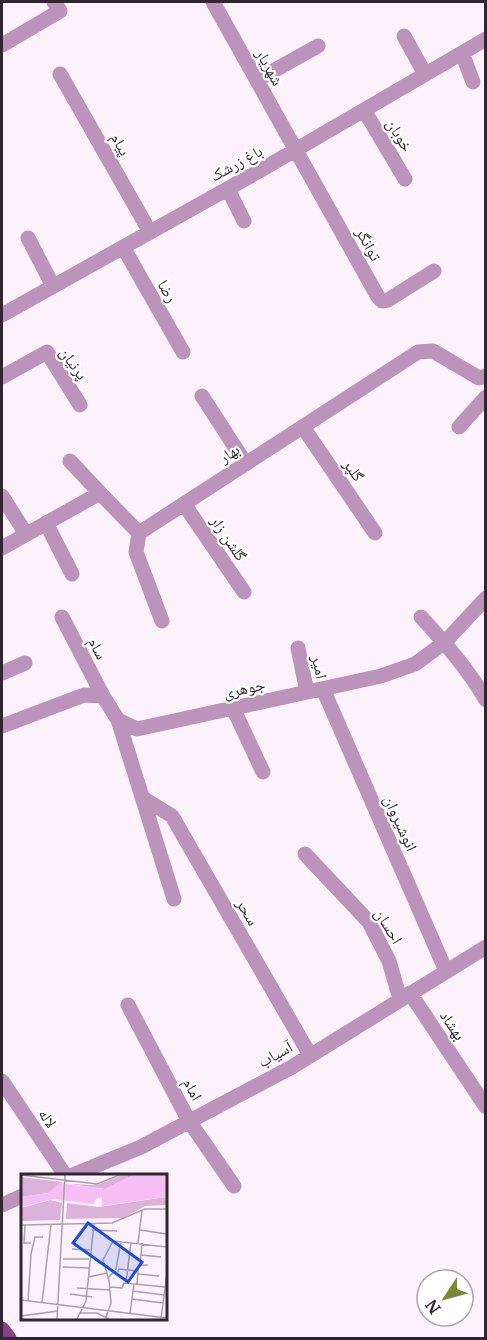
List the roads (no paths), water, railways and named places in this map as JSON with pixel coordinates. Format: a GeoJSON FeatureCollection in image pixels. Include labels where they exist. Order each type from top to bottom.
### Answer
{"type":"FeatureCollection","features":[{"type":"Feature","properties":{"kind":"main road"},"geometry":{"type":"LineString","coordinates":[[2,1329],[9,1338]]}},
{"type":"Feature","properties":{"kind":"street"},"geometry":{"type":"LineString","coordinates":[[2,45],[60,11],[54,2]]}},
{"type":"Feature","properties":{"kind":"street","name":"شهریار"},"geometry":{"type":"LineString","coordinates":[[213,2],[296,150]]}},
{"type":"Feature","properties":{"kind":"street"},"geometry":{"type":"LineString","coordinates":[[404,36],[425,74]]}},
{"type":"Feature","properties":{"kind":"street","name":"باغ زرشک"},"geometry":{"type":"LineString","coordinates":[[2,315],[228,189],[486,39]]}},
{"type":"Feature","properties":{"kind":"street"},"geometry":{"type":"LineString","coordinates":[[257,80],[318,46]]}},
{"type":"Feature","properties":{"kind":"street"},"geometry":{"type":"LineString","coordinates":[[462,52],[473,81]]}},
{"type":"Feature","properties":{"kind":"street","name":"پیام"},"geometry":{"type":"LineString","coordinates":[[60,74],[150,232]]}},
{"type":"Feature","properties":{"kind":"street","name":"خوبان"},"geometry":{"type":"LineString","coordinates":[[364,110],[405,179]]}},
{"type":"Feature","properties":{"kind":"street","name":"توانگر"},"geometry":{"type":"LineString","coordinates":[[296,150],[382,301],[388,300],[434,271]]}},
{"type":"Feature","properties":{"kind":"street"},"geometry":{"type":"LineString","coordinates":[[228,189],[244,221]]}},
{"type":"Feature","properties":{"kind":"street"},"geometry":{"type":"LineString","coordinates":[[28,238],[53,286]]}},
{"type":"Feature","properties":{"kind":"street","name":"رضا"},"geometry":{"type":"LineString","coordinates":[[123,247],[183,352]]}},
{"type":"Feature","properties":{"kind":"street","name":"بهار"},"geometry":{"type":"LineString","coordinates":[[139,533],[418,352],[434,351],[483,382]]}},
{"type":"Feature","properties":{"kind":"street","name":"پرنیان"},"geometry":{"type":"LineString","coordinates":[[2,377],[47,352],[80,405]]}},
{"type":"Feature","properties":{"kind":"street"},"geometry":{"type":"LineString","coordinates":[[202,396],[246,464]]}},
{"type":"Feature","properties":{"kind":"street"},"geometry":{"type":"LineString","coordinates":[[459,427],[486,397]]}},
{"type":"Feature","properties":{"kind":"street","name":"گلپر"},"geometry":{"type":"LineString","coordinates":[[303,426],[375,533]]}},
{"type":"Feature","properties":{"kind":"street"},"geometry":{"type":"LineString","coordinates":[[70,461],[139,533],[136,552],[162,621]]}},
{"type":"Feature","properties":{"kind":"street"},"geometry":{"type":"LineString","coordinates":[[2,548],[100,493]]}},
{"type":"Feature","properties":{"kind":"street"},"geometry":{"type":"LineString","coordinates":[[2,496],[26,534]]}},
{"type":"Feature","properties":{"kind":"street","name":"گلشن زار"},"geometry":{"type":"LineString","coordinates":[[184,504],[244,592]]}},
{"type":"Feature","properties":{"kind":"street"},"geometry":{"type":"LineString","coordinates":[[46,523],[72,574]]}},
{"type":"Feature","properties":{"kind":"street","name":"جوهری"},"geometry":{"type":"LineString","coordinates":[[118,720],[137,729],[381,676],[415,664],[445,642],[486,598]]}},
{"type":"Feature","properties":{"kind":"street","name":"سام"},"geometry":{"type":"LineString","coordinates":[[62,617],[103,696]]}},
{"type":"Feature","properties":{"kind":"street"},"geometry":{"type":"LineString","coordinates":[[421,617],[445,642],[486,700]]}},
{"type":"Feature","properties":{"kind":"street","name":"امیر"},"geometry":{"type":"LineString","coordinates":[[298,648],[307,692]]}},
{"type":"Feature","properties":{"kind":"street"},"geometry":{"type":"LineString","coordinates":[[2,673],[25,663]]}},
{"type":"Feature","properties":{"kind":"street","name":"انوشیروان"},"geometry":{"type":"LineString","coordinates":[[323,689],[446,971]]}},
{"type":"Feature","properties":{"kind":"street"},"geometry":{"type":"LineString","coordinates":[[2,726],[84,695],[103,696],[118,720],[174,899]]}},
{"type":"Feature","properties":{"kind":"street"},"geometry":{"type":"LineString","coordinates":[[233,708],[263,772]]}},
{"type":"Feature","properties":{"kind":"street","name":"سحر"},"geometry":{"type":"LineString","coordinates":[[143,798],[172,816],[310,1055]]}},
{"type":"Feature","properties":{"kind":"street","name":"احسان"},"geometry":{"type":"LineString","coordinates":[[305,854],[369,922],[405,996]]}},
{"type":"Feature","properties":{"kind":"street","name":"آسیاب"},"geometry":{"type":"LineString","coordinates":[[75,1174],[141,1147],[310,1055],[486,947]]}},
{"type":"Feature","properties":{"kind":"street","name":"بهشاد"},"geometry":{"type":"LineString","coordinates":[[405,996],[486,1107]]}},
{"type":"Feature","properties":{"kind":"street","name":"امام"},"geometry":{"type":"LineString","coordinates":[[128,1005],[189,1121],[234,1186]]}},
{"type":"Feature","properties":{"kind":"street","name":"لاله"},"geometry":{"type":"LineString","coordinates":[[2,1081],[64,1174]]}},
{"type":"Feature","properties":{"kind":"street"},"geometry":{"type":"LineString","coordinates":[[2,1204],[21,1196]]}}]}
